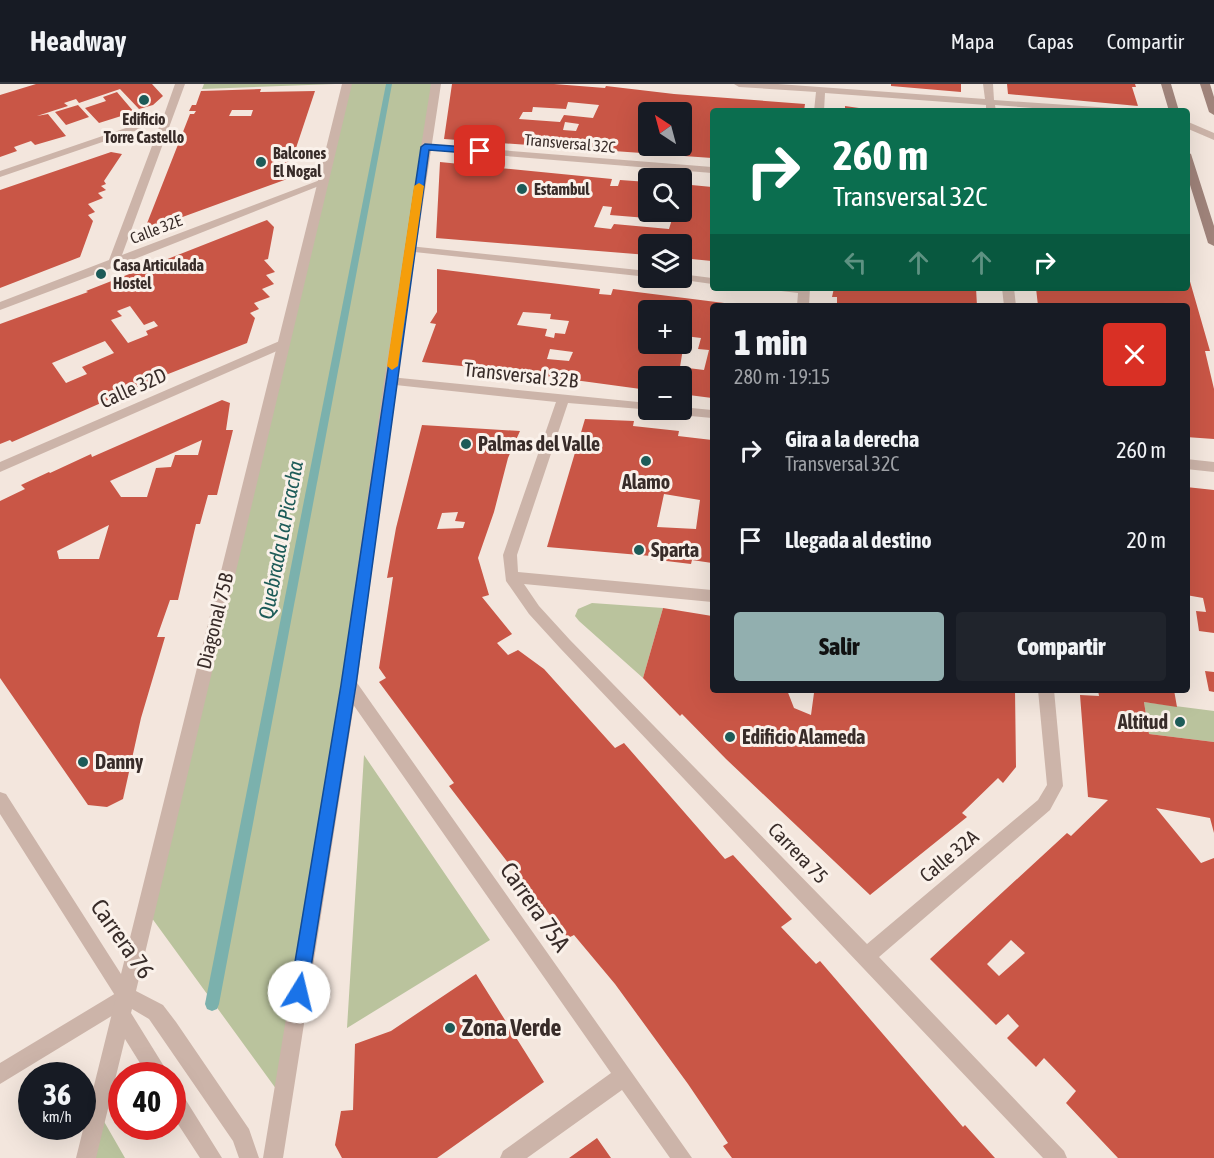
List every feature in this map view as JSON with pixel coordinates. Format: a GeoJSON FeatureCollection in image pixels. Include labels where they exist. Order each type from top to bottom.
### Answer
{"type":"FeatureCollection","features":[{"type":"Feature","properties":{"kind":"main road"},"geometry":{"type":"LineString","coordinates":[[1166,84],[1173,108]]}},
{"type":"Feature","properties":{"kind":"main road"},"geometry":{"type":"LineString","coordinates":[[1205,84],[1214,112]]}},
{"type":"Feature","properties":{"kind":"main road"},"geometry":{"type":"LineString","coordinates":[[1190,167],[1214,243]]}},
{"type":"Feature","properties":{"kind":"street"},"geometry":{"type":"LineString","coordinates":[[112,264],[170,116],[180,84]]}},
{"type":"Feature","properties":{"kind":"street","name":"Diagonal 75B"},"geometry":{"type":"LineString","coordinates":[[86,1158],[347,84]]}},
{"type":"Feature","properties":{"kind":"street"},"geometry":{"type":"LineString","coordinates":[[273,1158],[349,685],[409,249],[436,84]]}},
{"type":"Feature","properties":{"kind":"street"},"geometry":{"type":"LineString","coordinates":[[739,84],[1020,108]]}},
{"type":"Feature","properties":{"kind":"street"},"geometry":{"type":"LineString","coordinates":[[988,84],[990,107]]}},
{"type":"Feature","properties":{"kind":"street"},"geometry":{"type":"LineString","coordinates":[[819,108],[821,90]]}},
{"type":"Feature","properties":{"kind":"street"},"geometry":{"type":"LineString","coordinates":[[0,174],[170,116]]}},
{"type":"Feature","properties":{"kind":"street"},"geometry":{"type":"LineString","coordinates":[[1190,126],[1214,137]]}},
{"type":"Feature","properties":{"kind":"street","name":"Transversal 32C"},"geometry":{"type":"LineString","coordinates":[[425,147],[710,170]]}},
{"type":"Feature","properties":{"kind":"street","name":"Calle 32E"},"geometry":{"type":"LineString","coordinates":[[0,306],[324,182]]}},
{"type":"Feature","properties":{"kind":"street"},"geometry":{"type":"LineString","coordinates":[[409,249],[638,273]]}},
{"type":"Feature","properties":{"kind":"street"},"geometry":{"type":"LineString","coordinates":[[692,278],[710,281]]}},
{"type":"Feature","properties":{"kind":"street","name":"Calle 32D"},"geometry":{"type":"LineString","coordinates":[[0,467],[282,344]]}},
{"type":"Feature","properties":{"kind":"street","name":"Transversal 32B"},"geometry":{"type":"LineString","coordinates":[[390,381],[638,406]]}},
{"type":"Feature","properties":{"kind":"street"},"geometry":{"type":"LineString","coordinates":[[563,399],[510,555],[511,577],[710,596]]}},
{"type":"Feature","properties":{"kind":"street"},"geometry":{"type":"LineString","coordinates":[[692,412],[710,414]]}},
{"type":"Feature","properties":{"kind":"street"},"geometry":{"type":"LineString","coordinates":[[1190,464],[1214,467]]}},
{"type":"Feature","properties":{"kind":"street","name":"Carrera 75"},"geometry":{"type":"LineString","coordinates":[[511,577],[534,610],[565,644],[1057,1158]]}},
{"type":"Feature","properties":{"kind":"street","name":"Carrera 75A"},"geometry":{"type":"LineString","coordinates":[[349,685],[682,1158]]}},
{"type":"Feature","properties":{"kind":"street","name":"Calle 32A"},"geometry":{"type":"LineString","coordinates":[[866,956],[1044,805],[1055,786],[1046,693]]}},
{"type":"Feature","properties":{"kind":"street","name":"Carrera 76"},"geometry":{"type":"LineString","coordinates":[[0,799],[126,996],[156,1012],[169,1029],[242,1136],[249,1158]]}},
{"type":"Feature","properties":{"kind":"street"},"geometry":{"type":"LineString","coordinates":[[0,1074],[126,996]]}},
{"type":"Feature","properties":{"kind":"street"},"geometry":{"type":"LineString","coordinates":[[97,1013],[124,1020],[152,1062]]}},
{"type":"Feature","properties":{"kind":"street"},"geometry":{"type":"LineString","coordinates":[[510,1158],[624,1076]]}},
{"type":"Feature","properties":{"kind":"street"},"geometry":{"type":"LineString","coordinates":[[186,1118],[212,1158]]}},
{"type":"Feature","properties":{"kind":"green space"},"geometry":{"type":"Polygon","coordinates":[[[204,84],[335,84],[202,89],[204,84]]]}},
{"type":"Feature","properties":{"kind":"green space"},"geometry":{"type":"Polygon","coordinates":[[[347,84],[436,84],[282,1097],[146,910],[347,84]]]}},
{"type":"Feature","properties":{"kind":"green space"},"geometry":{"type":"Polygon","coordinates":[[[592,603],[663,608],[643,678],[575,616],[578,609],[592,603]]]}},
{"type":"Feature","properties":{"kind":"green space","name":"Altitud"},"geometry":{"type":"Polygon","coordinates":[[[1144,702],[1214,711],[1214,742],[1149,734],[1144,702]]]}},
{"type":"Feature","properties":{"kind":"green space"},"geometry":{"type":"Polygon","coordinates":[[[364,755],[490,940],[347,1028],[364,755]]]}},
{"type":"Feature","properties":{"kind":"green space"},"geometry":{"type":"Polygon","coordinates":[[[98,1111],[108,1128],[108,1140],[115,1140],[125,1158],[87,1158],[91,1140],[96,1140],[98,1111]]]}},
{"type":"Feature","properties":{"kind":"building"},"geometry":{"type":"Polygon","coordinates":[[[36,84],[152,84],[163,96],[153,105],[139,109],[120,89],[79,103],[76,99],[64,103],[68,106],[37,116],[48,114],[66,136],[35,145],[31,141],[14,147],[17,151],[0,157],[0,95],[36,84]]]}},
{"type":"Feature","properties":{"kind":"building"},"geometry":{"type":"Polygon","coordinates":[[[452,84],[554,84],[605,88],[606,86],[674,94],[805,104],[804,108],[710,108],[710,158],[684,156],[692,156],[692,102],[638,102],[638,153],[444,139],[452,84]],[[568,102],[566,109],[533,107],[532,112],[523,112],[519,119],[560,122],[564,115],[593,118],[599,105],[568,102]],[[565,122],[563,130],[576,131],[579,124],[565,122]]]}},
{"type":"Feature","properties":{"kind":"building"},"geometry":{"type":"Polygon","coordinates":[[[891,84],[961,84],[961,92],[891,86],[891,84]]]}},
{"type":"Feature","properties":{"kind":"building"},"geometry":{"type":"Polygon","coordinates":[[[1007,84],[1135,84],[1136,87],[1132,87],[1138,106],[1008,94],[1007,84]]]}},
{"type":"Feature","properties":{"kind":"building"},"geometry":{"type":"Polygon","coordinates":[[[261,89],[260,92],[315,91],[295,151],[291,151],[287,168],[290,168],[290,178],[144,231],[190,114],[196,111],[189,111],[192,105],[196,105],[201,91],[261,89]],[[232,110],[229,116],[251,116],[253,110],[232,110]]]}},
{"type":"Feature","properties":{"kind":"building"},"geometry":{"type":"Polygon","coordinates":[[[117,92],[134,112],[99,123],[85,108],[106,101],[103,97],[117,92]]]}},
{"type":"Feature","properties":{"kind":"building"},"geometry":{"type":"Polygon","coordinates":[[[78,105],[89,117],[66,125],[55,112],[78,105]]]}},
{"type":"Feature","properties":{"kind":"building"},"geometry":{"type":"Polygon","coordinates":[[[111,152],[122,154],[104,181],[106,184],[101,186],[106,190],[98,193],[103,198],[88,204],[95,212],[88,215],[93,221],[80,257],[0,288],[0,190],[111,152]]]}},
{"type":"Feature","properties":{"kind":"building"},"geometry":{"type":"Polygon","coordinates":[[[440,162],[612,179],[610,186],[618,186],[620,180],[638,181],[638,217],[610,215],[612,207],[603,206],[594,227],[611,229],[614,224],[669,229],[671,222],[692,222],[692,185],[710,187],[710,261],[692,259],[692,234],[638,234],[638,254],[436,238],[440,162]]]}},
{"type":"Feature","properties":{"kind":"building"},"geometry":{"type":"Polygon","coordinates":[[[267,220],[274,227],[268,259],[264,260],[275,272],[266,275],[274,284],[262,289],[270,297],[254,303],[259,309],[250,313],[255,318],[247,343],[158,378],[12,442],[10,440],[0,444],[0,324],[88,292],[86,291],[267,220]],[[130,306],[117,311],[122,316],[111,320],[128,343],[148,335],[146,331],[158,326],[154,321],[144,325],[130,306]],[[105,341],[52,363],[66,383],[87,374],[82,367],[114,353],[105,341]]]}},
{"type":"Feature","properties":{"kind":"building"},"geometry":{"type":"Polygon","coordinates":[[[437,269],[600,289],[599,294],[611,295],[613,289],[724,303],[710,303],[710,398],[692,395],[692,368],[704,370],[709,350],[698,349],[701,338],[692,337],[692,300],[638,300],[638,354],[682,354],[680,366],[638,366],[638,389],[422,362],[436,324],[430,323],[437,312],[437,269]],[[523,312],[517,325],[547,329],[545,336],[554,338],[555,333],[565,334],[569,321],[550,319],[551,314],[523,312]],[[550,349],[547,359],[569,361],[573,352],[550,349]]]}},
{"type":"Feature","properties":{"kind":"building"},"geometry":{"type":"Polygon","coordinates":[[[1190,281],[1210,351],[1205,351],[1214,389],[1214,439],[1190,437],[1190,303],[1038,303],[1036,291],[1190,291],[1190,281]]]}},
{"type":"Feature","properties":{"kind":"building"},"geometry":{"type":"Polygon","coordinates":[[[833,291],[976,291],[977,303],[837,303],[837,297],[832,297],[833,291]]]}},
{"type":"Feature","properties":{"kind":"building"},"geometry":{"type":"Polygon","coordinates":[[[222,400],[230,403],[226,430],[233,430],[217,495],[208,495],[200,524],[196,524],[178,600],[170,600],[157,637],[165,637],[141,718],[123,799],[107,807],[88,805],[0,678],[0,501],[25,489],[21,485],[91,454],[92,457],[222,400]],[[202,440],[110,481],[121,497],[147,497],[156,468],[171,467],[175,455],[198,455],[202,440]],[[109,525],[57,551],[59,559],[99,559],[109,525]]]}},
{"type":"Feature","properties":{"kind":"building"},"geometry":{"type":"Polygon","coordinates":[[[585,419],[634,421],[633,426],[679,431],[678,436],[710,440],[710,563],[692,560],[691,564],[650,559],[651,556],[547,547],[585,419]],[[664,494],[657,527],[696,529],[700,500],[664,494]]]}},
{"type":"Feature","properties":{"kind":"building"},"geometry":{"type":"Polygon","coordinates":[[[422,425],[520,431],[508,458],[494,512],[478,558],[489,595],[482,597],[512,634],[497,643],[508,655],[518,650],[544,669],[615,748],[624,743],[725,859],[733,855],[792,919],[781,927],[816,964],[820,961],[963,1127],[965,1125],[995,1158],[732,1158],[723,1146],[728,1143],[615,984],[574,935],[568,938],[509,864],[449,786],[454,783],[379,682],[386,678],[379,668],[393,577],[387,578],[396,528],[422,425]],[[458,512],[442,513],[437,529],[463,528],[465,522],[455,521],[458,512]]]}},
{"type":"Feature","properties":{"kind":"building"},"geometry":{"type":"Polygon","coordinates":[[[1190,487],[1214,490],[1214,633],[1199,631],[1196,611],[1206,612],[1203,598],[1190,596],[1190,487]]]}},
{"type":"Feature","properties":{"kind":"building"},"geometry":{"type":"Polygon","coordinates":[[[663,608],[710,616],[710,693],[788,693],[794,708],[811,715],[814,693],[1015,693],[1016,767],[1003,783],[998,778],[962,813],[967,817],[870,895],[726,759],[682,714],[680,716],[643,678],[663,608]]]}},
{"type":"Feature","properties":{"kind":"building"},"geometry":{"type":"Polygon","coordinates":[[[1205,671],[1214,672],[1214,692],[1209,691],[1205,671]]]}},
{"type":"Feature","properties":{"kind":"building"},"geometry":{"type":"Polygon","coordinates":[[[1175,693],[1177,707],[1144,702],[1149,734],[1214,742],[1214,833],[1210,818],[1156,808],[1201,863],[1214,858],[1214,1158],[1118,1158],[1066,1103],[1076,1091],[1044,1058],[1036,1067],[1007,1038],[1019,1026],[1008,1014],[996,1025],[930,959],[1067,833],[1071,836],[1108,800],[1088,797],[1080,695],[1175,693]],[[1011,940],[987,964],[999,976],[1025,953],[1011,940]]]}},
{"type":"Feature","properties":{"kind":"building"},"geometry":{"type":"Polygon","coordinates":[[[476,974],[544,1082],[437,1158],[342,1158],[335,1145],[341,1111],[353,1110],[355,1044],[391,1031],[476,974]]]}},
{"type":"Feature","properties":{"kind":"building"},"geometry":{"type":"Polygon","coordinates":[[[597,1138],[611,1158],[569,1158],[597,1138]]]}},
{"type":"Feature","properties":{"kind":"waterway","name":"Quebrada La Picacha"},"geometry":{"type":"LineString","coordinates":[[212,1004],[389,84]]}},
{"type":"Feature","properties":{"kind":"slow traffic"},"geometry":{"type":"LineString","coordinates":[[392,366],[419,186]]}},
{"type":"Feature","properties":{"kind":"place","name":"Edificio Torre Castello"},"geometry":{"type":"Point","coordinates":[144,100]}},
{"type":"Feature","properties":{"kind":"place","name":"Balcones El Nogal"},"geometry":{"type":"Point","coordinates":[261,162]}},
{"type":"Feature","properties":{"kind":"place","name":"Estambul"},"geometry":{"type":"Point","coordinates":[522,189]}},
{"type":"Feature","properties":{"kind":"place","name":"Casa Articulada Hostel"},"geometry":{"type":"Point","coordinates":[101,274]}},
{"type":"Feature","properties":{"kind":"place","name":"Palmas del Valle"},"geometry":{"type":"Point","coordinates":[466,444]}},
{"type":"Feature","properties":{"kind":"place","name":"Alamo"},"geometry":{"type":"Point","coordinates":[646,461]}},
{"type":"Feature","properties":{"kind":"place","name":"Sparta"},"geometry":{"type":"Point","coordinates":[639,550]}},
{"type":"Feature","properties":{"kind":"place","name":"Altitud"},"geometry":{"type":"Point","coordinates":[1180,722]}},
{"type":"Feature","properties":{"kind":"place","name":"Edificio Alameda"},"geometry":{"type":"Point","coordinates":[730,737]}},
{"type":"Feature","properties":{"kind":"place","name":"Danny"},"geometry":{"type":"Point","coordinates":[83,762]}},
{"type":"Feature","properties":{"kind":"place","name":"Zona Verde"},"geometry":{"type":"Point","coordinates":[450,1028]}},
{"type":"Feature","properties":{"kind":"route"},"geometry":{"type":"LineString","coordinates":[[299,992],[349,685],[390,381],[425,147],[480,151]]}}]}
